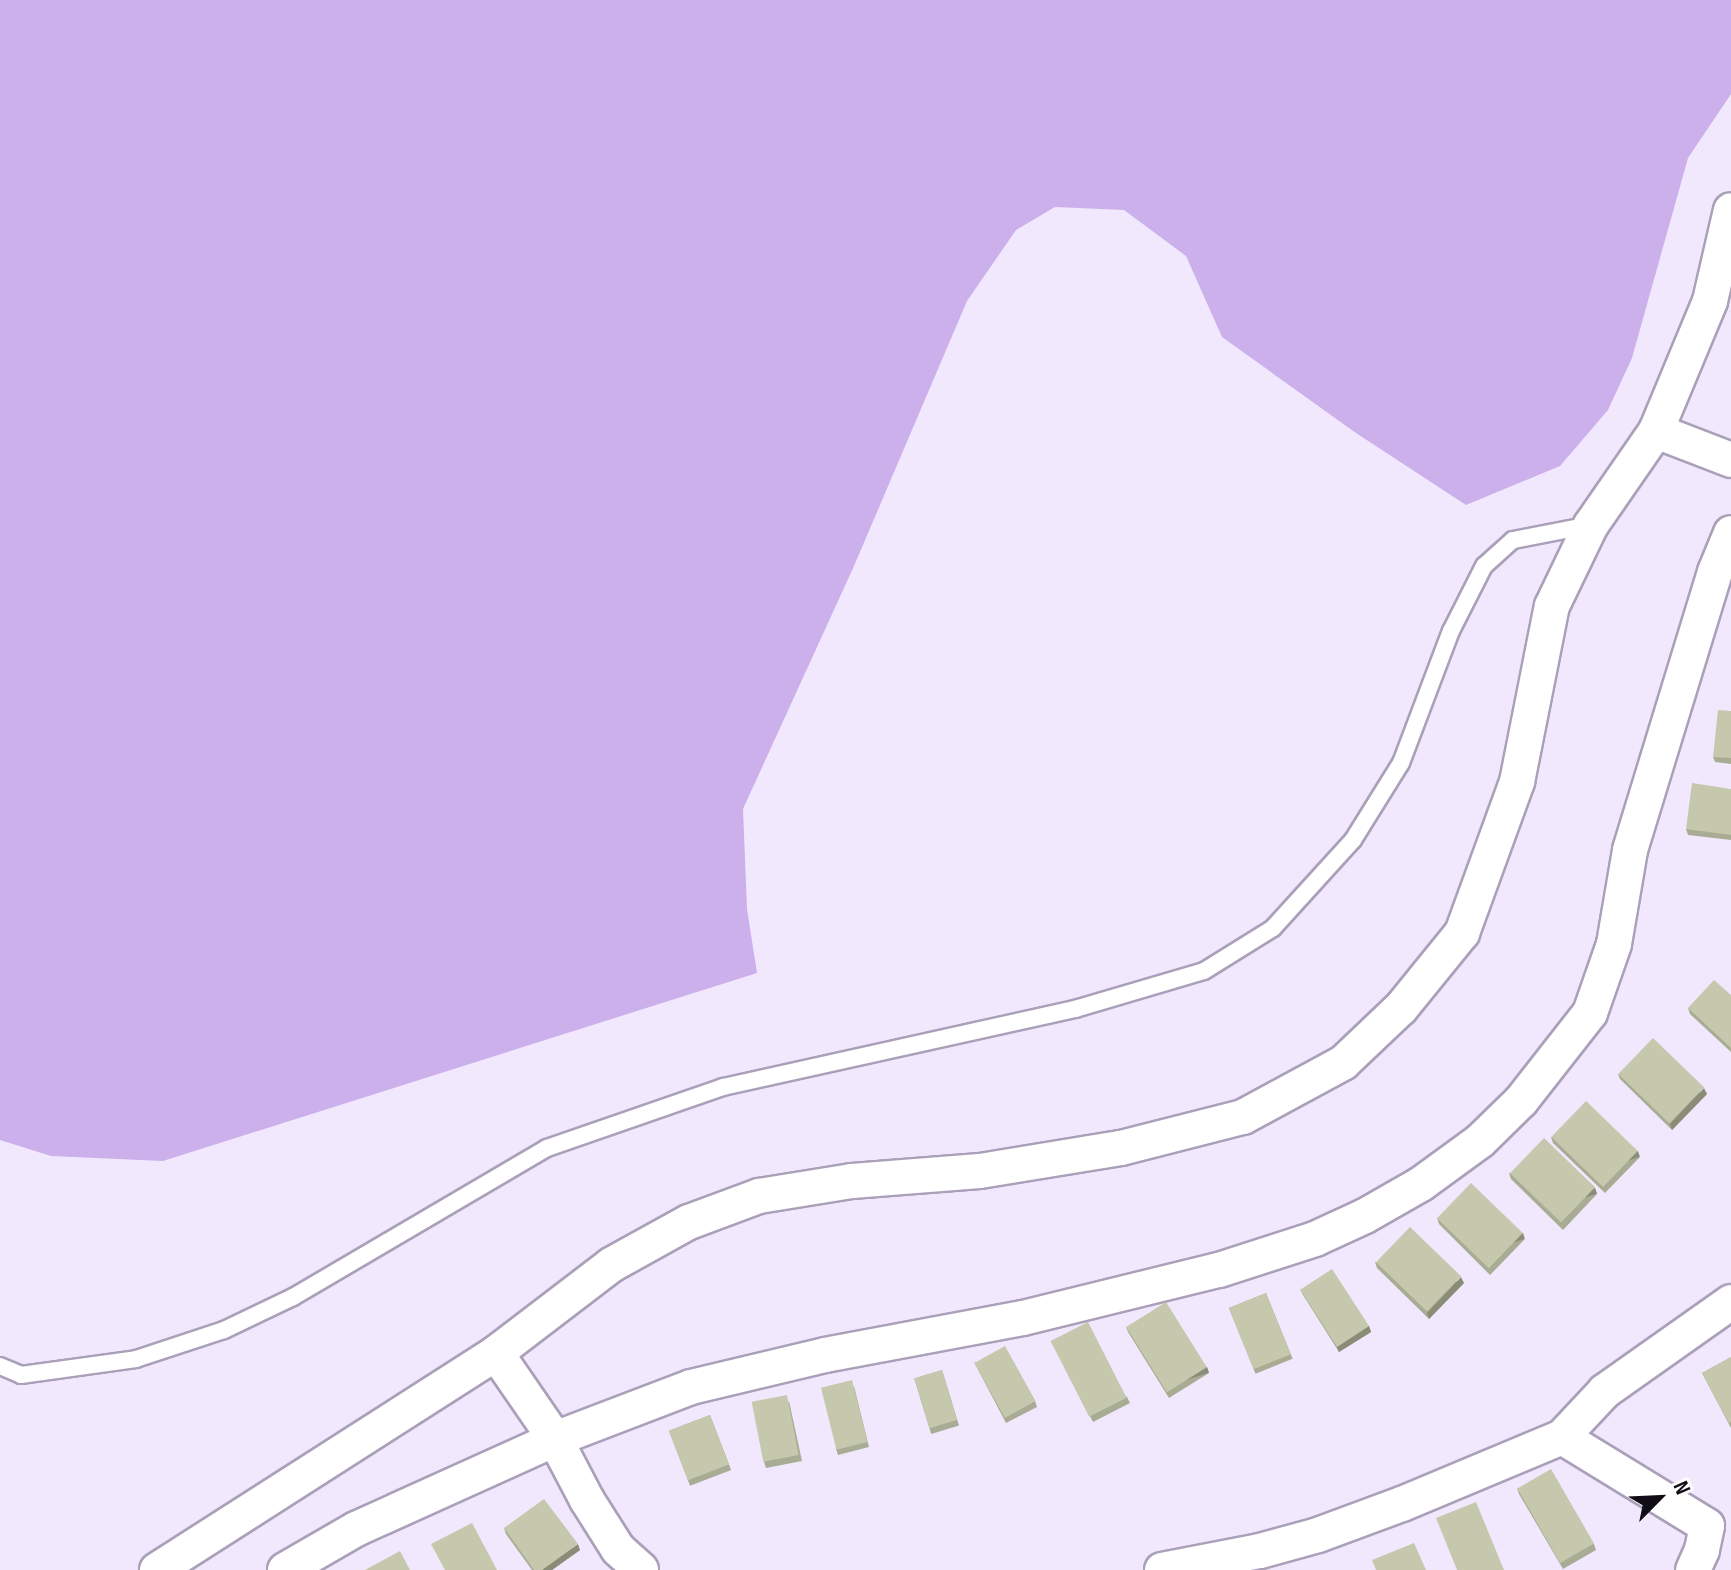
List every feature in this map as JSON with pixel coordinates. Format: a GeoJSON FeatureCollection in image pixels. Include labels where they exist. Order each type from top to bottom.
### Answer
{"type":"FeatureCollection","features":[{"type":"Feature","properties":{"kind":"street"},"geometry":{"type":"LineString","coordinates":[[157,1570],[496,1353],[611,1265],[689,1222],[759,1196],[852,1181],[980,1171],[1121,1148],[1243,1117],[1343,1063],[1401,1008],[1462,933],[1517,782],[1552,606],[1591,525],[1656,431],[1710,301],[1731,210]]}},
{"type":"Feature","properties":{"kind":"street"},"geometry":{"type":"LineString","coordinates":[[1656,431],[1731,460]]}},
{"type":"Feature","properties":{"kind":"street"},"geometry":{"type":"LineString","coordinates":[[285,1570],[356,1529],[555,1439],[691,1387],[759,1369],[1023,1318],[1270,1254],[1365,1216],[1421,1184],[1480,1141],[1521,1101],[1590,1013],[1614,944],[1630,850],[1715,572],[1731,533]]}},
{"type":"Feature","properties":{"kind":"street"},"geometry":{"type":"LineString","coordinates":[[1162,1570],[1260,1551],[1318,1535],[1402,1504],[1562,1437],[1605,1391],[1731,1302]]}},
{"type":"Feature","properties":{"kind":"street"},"geometry":{"type":"LineString","coordinates":[[496,1353],[555,1439],[587,1500],[618,1549],[641,1570]]}},
{"type":"Feature","properties":{"kind":"street"},"geometry":{"type":"LineString","coordinates":[[1562,1437],[1719,1522],[1693,1570]]}},
{"type":"Feature","properties":{"kind":"lane"},"geometry":{"type":"LineString","coordinates":[[0,1366],[21,1375],[136,1359],[224,1330],[293,1297],[547,1148],[723,1087],[1075,1009],[1204,971],[1273,928],[1353,840],[1401,763],[1451,631],[1484,566],[1513,540],[1591,525]]}},
{"type":"Feature","properties":{"kind":"shaded area"},"geometry":{"type":"Polygon","coordinates":[[[0,0],[1731,0],[1731,94],[1688,158],[1632,358],[1608,410],[1560,466],[1466,505],[1356,433],[1222,337],[1186,256],[1124,210],[1055,207],[1016,230],[967,301],[854,566],[743,809],[747,909],[757,973],[163,1161],[51,1156],[0,1140],[0,0]]]}},
{"type":"Feature","properties":{"kind":"building"},"geometry":{"type":"Polygon","coordinates":[[[1718,710],[1731,711],[1731,758],[1713,757],[1718,710]]]}},
{"type":"Feature","properties":{"kind":"building"},"geometry":{"type":"Polygon","coordinates":[[[1692,783],[1731,789],[1731,835],[1686,829],[1692,783]]]}},
{"type":"Feature","properties":{"kind":"building"},"geometry":{"type":"Polygon","coordinates":[[[1714,980],[1731,995],[1731,1048],[1688,1008],[1714,980]]]}},
{"type":"Feature","properties":{"kind":"building"},"geometry":{"type":"Polygon","coordinates":[[[1653,1038],[1704,1087],[1669,1123],[1618,1074],[1653,1038]]]}},
{"type":"Feature","properties":{"kind":"building"},"geometry":{"type":"Polygon","coordinates":[[[1586,1101],[1638,1151],[1603,1187],[1551,1137],[1586,1101]]]}},
{"type":"Feature","properties":{"kind":"building"},"geometry":{"type":"Polygon","coordinates":[[[1544,1138],[1595,1187],[1561,1223],[1510,1173],[1544,1138]]]}},
{"type":"Feature","properties":{"kind":"building"},"geometry":{"type":"Polygon","coordinates":[[[1471,1183],[1523,1233],[1489,1268],[1437,1218],[1471,1183]]]}},
{"type":"Feature","properties":{"kind":"building"},"geometry":{"type":"Polygon","coordinates":[[[1410,1227],[1461,1276],[1427,1312],[1376,1262],[1410,1227]]]}},
{"type":"Feature","properties":{"kind":"building"},"geometry":{"type":"Polygon","coordinates":[[[1332,1269],[1369,1326],[1337,1347],[1300,1290],[1332,1269]]]}},
{"type":"Feature","properties":{"kind":"building"},"geometry":{"type":"Polygon","coordinates":[[[1266,1293],[1291,1354],[1254,1369],[1229,1308],[1266,1293]]]}},
{"type":"Feature","properties":{"kind":"building"},"geometry":{"type":"Polygon","coordinates":[[[1166,1302],[1207,1367],[1167,1392],[1126,1327],[1166,1302]]]}},
{"type":"Feature","properties":{"kind":"building"},"geometry":{"type":"Polygon","coordinates":[[[1088,1322],[1127,1398],[1089,1417],[1051,1341],[1088,1322]]]}},
{"type":"Feature","properties":{"kind":"building"},"geometry":{"type":"Polygon","coordinates":[[[1005,1346],[1036,1401],[1005,1418],[974,1363],[1005,1346]]]}},
{"type":"Feature","properties":{"kind":"building"},"geometry":{"type":"Polygon","coordinates":[[[1731,1357],[1731,1422],[1729,1423],[1702,1373],[1731,1357]]]}},
{"type":"Feature","properties":{"kind":"building"},"geometry":{"type":"Polygon","coordinates":[[[942,1370],[957,1420],[929,1428],[914,1378],[942,1370]]]}},
{"type":"Feature","properties":{"kind":"building"},"geometry":{"type":"Polygon","coordinates":[[[852,1380],[867,1442],[836,1450],[821,1388],[852,1380]]]}},
{"type":"Feature","properties":{"kind":"building"},"geometry":{"type":"Polygon","coordinates":[[[787,1395],[799,1455],[763,1462],[752,1402],[787,1395]]]}},
{"type":"Feature","properties":{"kind":"building"},"geometry":{"type":"Polygon","coordinates":[[[710,1415],[729,1464],[688,1480],[669,1431],[710,1415]]]}},
{"type":"Feature","properties":{"kind":"building"},"geometry":{"type":"Polygon","coordinates":[[[1551,1469],[1594,1543],[1560,1563],[1517,1488],[1551,1469]]]}},
{"type":"Feature","properties":{"kind":"building"},"geometry":{"type":"Polygon","coordinates":[[[544,1499],[578,1544],[542,1570],[534,1570],[504,1528],[544,1499]]]}},
{"type":"Feature","properties":{"kind":"building"},"geometry":{"type":"Polygon","coordinates":[[[1476,1502],[1504,1570],[1457,1570],[1436,1518],[1476,1502]]]}},
{"type":"Feature","properties":{"kind":"building"},"geometry":{"type":"Polygon","coordinates":[[[472,1523],[497,1570],[445,1570],[431,1544],[472,1523]]]}},
{"type":"Feature","properties":{"kind":"building"},"geometry":{"type":"Polygon","coordinates":[[[1414,1543],[1426,1570],[1376,1570],[1372,1560],[1414,1543]]]}},
{"type":"Feature","properties":{"kind":"building"},"geometry":{"type":"Polygon","coordinates":[[[400,1551],[410,1570],[365,1570],[400,1551]]]}}]}
